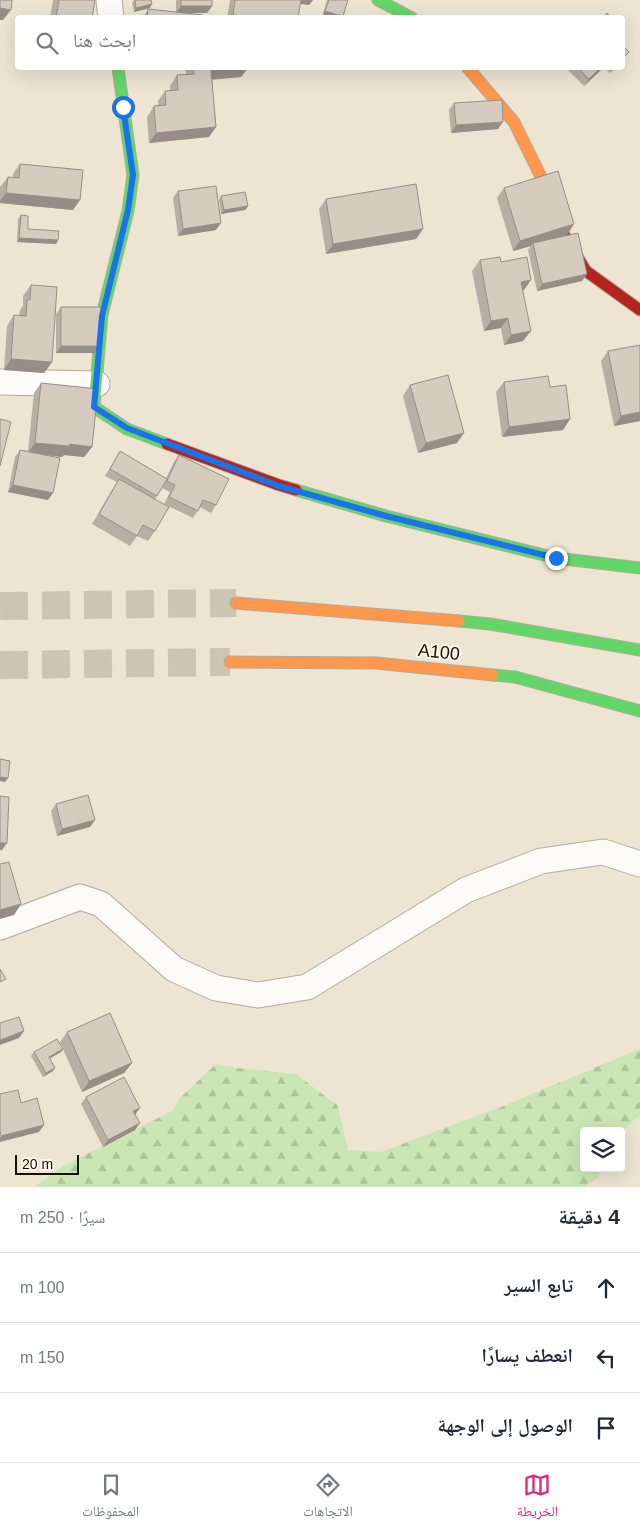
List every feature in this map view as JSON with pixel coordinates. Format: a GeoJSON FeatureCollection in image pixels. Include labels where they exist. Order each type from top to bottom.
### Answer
{"type":"FeatureCollection","features":[{"type":"Feature","properties":{"kind":"main road"},"geometry":{"type":"LineString","coordinates":[[378,0],[406,15]]}},
{"type":"Feature","properties":{"kind":"main road"},"geometry":{"type":"LineString","coordinates":[[118,70],[133,175],[128,210],[102,316],[94,407],[127,428],[279,486],[556,558],[640,568]]}},
{"type":"Feature","properties":{"kind":"main road"},"geometry":{"type":"LineString","coordinates":[[470,70],[514,122],[545,185],[564,235],[586,271],[640,310]]}},
{"type":"Feature","properties":{"kind":"main road","name":"A100"},"geometry":{"type":"LineString","coordinates":[[236,603],[490,624],[640,650]]}},
{"type":"Feature","properties":{"kind":"main road","name":"A100"},"geometry":{"type":"LineString","coordinates":[[230,662],[376,663],[515,677],[640,710]]}},
{"type":"Feature","properties":{"kind":"street"},"geometry":{"type":"LineString","coordinates":[[108,0],[110,15]]}},
{"type":"Feature","properties":{"kind":"street"},"geometry":{"type":"LineString","coordinates":[[0,382],[97,384]]}},
{"type":"Feature","properties":{"kind":"street"},"geometry":{"type":"LineString","coordinates":[[0,927],[80,897],[101,904],[174,969],[216,988],[258,995],[307,987],[466,890],[541,861],[602,852],[640,864]]}},
{"type":"Feature","properties":{"kind":"green space"},"geometry":{"type":"Polygon","coordinates":[[[640,1049],[640,1115],[625,1128],[580,1127],[580,1172],[600,1172],[598,1177],[585,1187],[34,1187],[63,1166],[174,1110],[179,1099],[216,1064],[296,1074],[337,1105],[348,1150],[381,1152],[501,1107],[640,1049]]]}},
{"type":"Feature","properties":{"kind":"building"},"geometry":{"type":"Polygon","coordinates":[[[0,0],[12,0],[11,10],[0,8],[0,0]]]}},
{"type":"Feature","properties":{"kind":"building"},"geometry":{"type":"Polygon","coordinates":[[[59,0],[95,0],[92,15],[56,15],[59,0]]]}},
{"type":"Feature","properties":{"kind":"building"},"geometry":{"type":"Polygon","coordinates":[[[135,0],[151,0],[152,4],[136,8],[135,0]]]}},
{"type":"Feature","properties":{"kind":"building"},"geometry":{"type":"Polygon","coordinates":[[[181,0],[212,0],[212,6],[181,6],[181,0]]]}},
{"type":"Feature","properties":{"kind":"building"},"geometry":{"type":"Polygon","coordinates":[[[235,0],[301,0],[298,15],[233,15],[235,0]]]}},
{"type":"Feature","properties":{"kind":"building"},"geometry":{"type":"Polygon","coordinates":[[[329,0],[348,0],[343,15],[325,11],[329,0]]]}},
{"type":"Feature","properties":{"kind":"building"},"geometry":{"type":"Polygon","coordinates":[[[148,9],[203,15],[147,15],[148,9]]]}},
{"type":"Feature","properties":{"kind":"building"},"geometry":{"type":"Polygon","coordinates":[[[625,48],[629,52],[625,56],[625,48]]]}},
{"type":"Feature","properties":{"kind":"building"},"geometry":{"type":"Polygon","coordinates":[[[193,70],[211,70],[216,127],[156,133],[154,106],[166,105],[165,91],[178,90],[177,75],[194,74],[193,70]]]}},
{"type":"Feature","properties":{"kind":"building"},"geometry":{"type":"Polygon","coordinates":[[[580,70],[598,70],[589,79],[580,70]]]}},
{"type":"Feature","properties":{"kind":"building"},"geometry":{"type":"Polygon","coordinates":[[[502,100],[503,122],[456,125],[454,103],[502,100]]]}},
{"type":"Feature","properties":{"kind":"building"},"geometry":{"type":"Polygon","coordinates":[[[20,164],[83,170],[80,200],[6,193],[8,177],[19,178],[20,164]]]}},
{"type":"Feature","properties":{"kind":"building"},"geometry":{"type":"Polygon","coordinates":[[[558,171],[574,224],[520,241],[504,188],[558,171]]]}},
{"type":"Feature","properties":{"kind":"building"},"geometry":{"type":"Polygon","coordinates":[[[416,184],[423,229],[333,244],[326,199],[416,184]]]}},
{"type":"Feature","properties":{"kind":"building"},"geometry":{"type":"Polygon","coordinates":[[[216,186],[221,223],[183,229],[178,191],[216,186]]]}},
{"type":"Feature","properties":{"kind":"building"},"geometry":{"type":"Polygon","coordinates":[[[245,192],[248,206],[224,210],[221,196],[245,192]]]}},
{"type":"Feature","properties":{"kind":"building"},"geometry":{"type":"Polygon","coordinates":[[[21,215],[28,216],[28,229],[59,231],[58,240],[19,238],[21,215]]]}},
{"type":"Feature","properties":{"kind":"building"},"geometry":{"type":"Polygon","coordinates":[[[578,233],[587,274],[542,284],[533,243],[578,233]]]}},
{"type":"Feature","properties":{"kind":"building"},"geometry":{"type":"Polygon","coordinates":[[[500,257],[501,262],[527,257],[531,280],[521,282],[531,331],[511,335],[508,318],[491,321],[480,260],[500,257]]]}},
{"type":"Feature","properties":{"kind":"building"},"geometry":{"type":"Polygon","coordinates":[[[31,285],[57,287],[52,362],[11,359],[14,315],[26,316],[27,300],[30,300],[31,285]]]}},
{"type":"Feature","properties":{"kind":"building"},"geometry":{"type":"Polygon","coordinates":[[[61,307],[101,307],[100,346],[61,346],[61,307]]]}},
{"type":"Feature","properties":{"kind":"building"},"geometry":{"type":"Polygon","coordinates":[[[640,345],[640,412],[621,416],[608,351],[640,345]]]}},
{"type":"Feature","properties":{"kind":"building"},"geometry":{"type":"Polygon","coordinates":[[[448,375],[464,433],[426,443],[410,385],[448,375]]]}},
{"type":"Feature","properties":{"kind":"building"},"geometry":{"type":"Polygon","coordinates":[[[548,376],[550,387],[566,385],[570,419],[509,427],[504,382],[548,376]]]}},
{"type":"Feature","properties":{"kind":"building"},"geometry":{"type":"Polygon","coordinates":[[[41,383],[98,389],[92,447],[35,443],[41,383]]]}},
{"type":"Feature","properties":{"kind":"building"},"geometry":{"type":"Polygon","coordinates":[[[0,419],[11,422],[0,466],[0,419]]]}},
{"type":"Feature","properties":{"kind":"building"},"geometry":{"type":"Polygon","coordinates":[[[20,450],[60,458],[53,493],[13,485],[20,450]]]}},
{"type":"Feature","properties":{"kind":"building"},"geometry":{"type":"Polygon","coordinates":[[[120,451],[167,479],[157,496],[110,469],[120,451]]]}},
{"type":"Feature","properties":{"kind":"building"},"geometry":{"type":"Polygon","coordinates":[[[179,455],[229,479],[216,505],[203,500],[198,511],[169,497],[175,485],[167,481],[179,455]]]}},
{"type":"Feature","properties":{"kind":"building"},"geometry":{"type":"Polygon","coordinates":[[[119,479],[169,507],[155,531],[143,525],[137,536],[99,514],[119,479]]]}},
{"type":"Feature","properties":{"kind":"building"},"geometry":{"type":"Polygon","coordinates":[[[0,759],[10,761],[8,778],[0,777],[0,759]]]}},
{"type":"Feature","properties":{"kind":"building"},"geometry":{"type":"Polygon","coordinates":[[[88,795],[95,820],[62,829],[56,804],[88,795]]]}},
{"type":"Feature","properties":{"kind":"building"},"geometry":{"type":"Polygon","coordinates":[[[0,796],[9,797],[7,843],[0,843],[0,796]]]}},
{"type":"Feature","properties":{"kind":"building"},"geometry":{"type":"Polygon","coordinates":[[[9,862],[21,904],[0,910],[0,864],[9,862]]]}},
{"type":"Feature","properties":{"kind":"building"},"geometry":{"type":"Polygon","coordinates":[[[0,969],[6,979],[0,982],[0,969]]]}},
{"type":"Feature","properties":{"kind":"building"},"geometry":{"type":"Polygon","coordinates":[[[110,1013],[132,1063],[89,1081],[67,1032],[110,1013]]]}},
{"type":"Feature","properties":{"kind":"building"},"geometry":{"type":"Polygon","coordinates":[[[19,1017],[24,1031],[0,1040],[0,1023],[19,1017]]]}},
{"type":"Feature","properties":{"kind":"building"},"geometry":{"type":"Polygon","coordinates":[[[57,1039],[63,1049],[49,1057],[55,1068],[46,1073],[34,1052],[57,1039]]]}},
{"type":"Feature","properties":{"kind":"building"},"geometry":{"type":"Polygon","coordinates":[[[124,1077],[140,1108],[133,1111],[140,1123],[108,1140],[86,1097],[124,1077]]]}},
{"type":"Feature","properties":{"kind":"building"},"geometry":{"type":"Polygon","coordinates":[[[18,1090],[21,1103],[37,1098],[44,1125],[1,1136],[0,1094],[18,1090]]]}},
{"type":"Feature","properties":{"kind":"tunnel"},"geometry":{"type":"LineString","coordinates":[[0,606],[236,603]]}},
{"type":"Feature","properties":{"kind":"tunnel"},"geometry":{"type":"LineString","coordinates":[[0,665],[230,662]]}},
{"type":"Feature","properties":{"kind":"traffic: fast"},"geometry":{"type":"LineString","coordinates":[[378,0],[406,15]]}},
{"type":"Feature","properties":{"kind":"traffic: fast"},"geometry":{"type":"LineString","coordinates":[[118,70],[133,175],[128,211],[102,315],[94,407],[127,429],[167,444]]}},
{"type":"Feature","properties":{"kind":"traffic: fast"},"geometry":{"type":"LineString","coordinates":[[296,490],[386,516],[556,558],[640,568]]}},
{"type":"Feature","properties":{"kind":"traffic: fast"},"geometry":{"type":"LineString","coordinates":[[459,621],[490,624],[640,650]]}},
{"type":"Feature","properties":{"kind":"traffic: fast"},"geometry":{"type":"LineString","coordinates":[[493,675],[515,677],[640,711]]}},
{"type":"Feature","properties":{"kind":"traffic: slow"},"geometry":{"type":"LineString","coordinates":[[470,70],[514,122],[545,185],[556,213]]}},
{"type":"Feature","properties":{"kind":"traffic: slow"},"geometry":{"type":"LineString","coordinates":[[236,603],[459,621]]}},
{"type":"Feature","properties":{"kind":"traffic: slow"},"geometry":{"type":"LineString","coordinates":[[230,662],[376,663],[493,675]]}},
{"type":"Feature","properties":{"kind":"traffic: jam"},"geometry":{"type":"LineString","coordinates":[[556,213],[564,235],[586,271],[640,310]]}},
{"type":"Feature","properties":{"kind":"traffic: jam"},"geometry":{"type":"LineString","coordinates":[[167,444],[296,490]]}},
{"type":"Feature","properties":{"kind":"route"},"geometry":{"type":"LineString","coordinates":[[123,107],[133,175],[128,210],[102,316],[94,407],[127,428],[279,486],[386,516],[556,558]]}}]}
